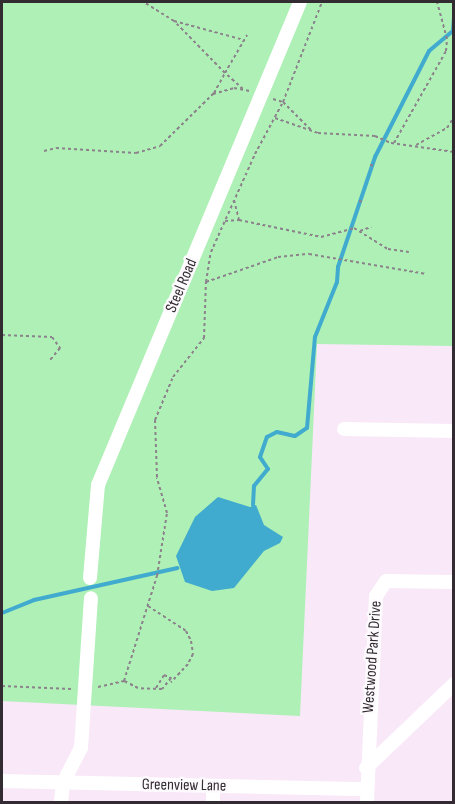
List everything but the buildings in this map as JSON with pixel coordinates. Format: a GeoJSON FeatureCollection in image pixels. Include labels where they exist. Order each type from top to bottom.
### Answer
{"type":"FeatureCollection","features":[{"type":"Feature","properties":{"kind":"street","name":"Steel Road"},"geometry":{"type":"LineString","coordinates":[[90,578],[98,485],[300,2]]}},
{"type":"Feature","properties":{"kind":"street"},"geometry":{"type":"LineString","coordinates":[[344,429],[453,431]]}},
{"type":"Feature","properties":{"kind":"street","name":"Westwood Park Drive"},"geometry":{"type":"LineString","coordinates":[[367,796],[366,768],[375,596],[386,580],[453,582]]}},
{"type":"Feature","properties":{"kind":"street"},"geometry":{"type":"LineString","coordinates":[[62,802],[63,783],[81,748],[87,688],[91,598]]}},
{"type":"Feature","properties":{"kind":"street"},"geometry":{"type":"LineString","coordinates":[[366,768],[453,684]]}},
{"type":"Feature","properties":{"kind":"street","name":"Greenview Lane"},"geometry":{"type":"LineString","coordinates":[[2,782],[213,786],[367,796]]}},
{"type":"Feature","properties":{"kind":"street"},"geometry":{"type":"LineString","coordinates":[[213,786],[213,802]]}},
{"type":"Feature","properties":{"kind":"path"},"geometry":{"type":"LineString","coordinates":[[144,2],[174,21],[243,89],[213,94]]}},
{"type":"Feature","properties":{"kind":"path"},"geometry":{"type":"LineString","coordinates":[[124,681],[157,576],[167,513],[157,477],[155,420],[173,377],[204,338],[207,265],[234,200],[283,102],[322,2]]}},
{"type":"Feature","properties":{"kind":"path"},"geometry":{"type":"LineString","coordinates":[[393,143],[440,66],[447,39],[437,2]]}},
{"type":"Feature","properties":{"kind":"path"},"geometry":{"type":"LineString","coordinates":[[174,21],[244,40]]}},
{"type":"Feature","properties":{"kind":"path"},"geometry":{"type":"LineString","coordinates":[[44,151],[56,148],[136,153],[160,146],[213,94],[247,35]]}},
{"type":"Feature","properties":{"kind":"path"},"geometry":{"type":"LineString","coordinates":[[283,102],[312,131]]}},
{"type":"Feature","properties":{"kind":"path"},"geometry":{"type":"LineString","coordinates":[[414,146],[447,128],[453,117]]}},
{"type":"Feature","properties":{"kind":"path"},"geometry":{"type":"LineString","coordinates":[[275,118],[312,131],[376,137],[393,143],[453,152]]}},
{"type":"Feature","properties":{"kind":"path"},"geometry":{"type":"LineString","coordinates":[[370,165],[376,166]]}},
{"type":"Feature","properties":{"kind":"path"},"geometry":{"type":"LineString","coordinates":[[234,200],[239,220]]}},
{"type":"Feature","properties":{"kind":"path"},"geometry":{"type":"LineString","coordinates":[[359,201],[365,202]]}},
{"type":"Feature","properties":{"kind":"path"},"geometry":{"type":"LineString","coordinates":[[225,221],[239,220],[321,237],[354,228],[388,249],[409,252]]}},
{"type":"Feature","properties":{"kind":"path"},"geometry":{"type":"LineString","coordinates":[[359,232],[371,227]]}},
{"type":"Feature","properties":{"kind":"path"},"geometry":{"type":"LineString","coordinates":[[207,282],[278,256],[309,254],[426,274]]}},
{"type":"Feature","properties":{"kind":"path"},"geometry":{"type":"LineString","coordinates":[[2,335],[52,337],[60,348],[49,361]]}},
{"type":"Feature","properties":{"kind":"path"},"geometry":{"type":"LineString","coordinates":[[2,686],[87,688],[124,681],[138,688],[156,688],[169,684],[188,664],[193,654],[191,642],[186,631],[150,611],[147,605]]}},
{"type":"Feature","properties":{"kind":"path"},"geometry":{"type":"LineString","coordinates":[[156,688],[164,675],[171,678],[169,684]]}},
{"type":"Feature","properties":{"kind":"green space"},"geometry":{"type":"Polygon","coordinates":[[[2,2],[453,2],[453,346],[317,344],[300,716],[2,701],[2,2]]]}},
{"type":"Feature","properties":{"kind":"water"},"geometry":{"type":"Polygon","coordinates":[[[218,497],[250,507],[256,505],[264,525],[283,537],[280,543],[264,551],[234,588],[212,591],[185,582],[176,556],[195,517],[218,497]]]}},
{"type":"Feature","properties":{"kind":"waterway"},"geometry":{"type":"LineString","coordinates":[[253,505],[254,486],[268,469],[260,457],[267,437],[277,432],[295,436],[307,428],[315,337],[337,282],[338,267],[375,157],[429,51],[453,31],[454,16]]}},
{"type":"Feature","properties":{"kind":"waterway"},"geometry":{"type":"LineString","coordinates":[[2,613],[34,600],[177,568]]}}]}
